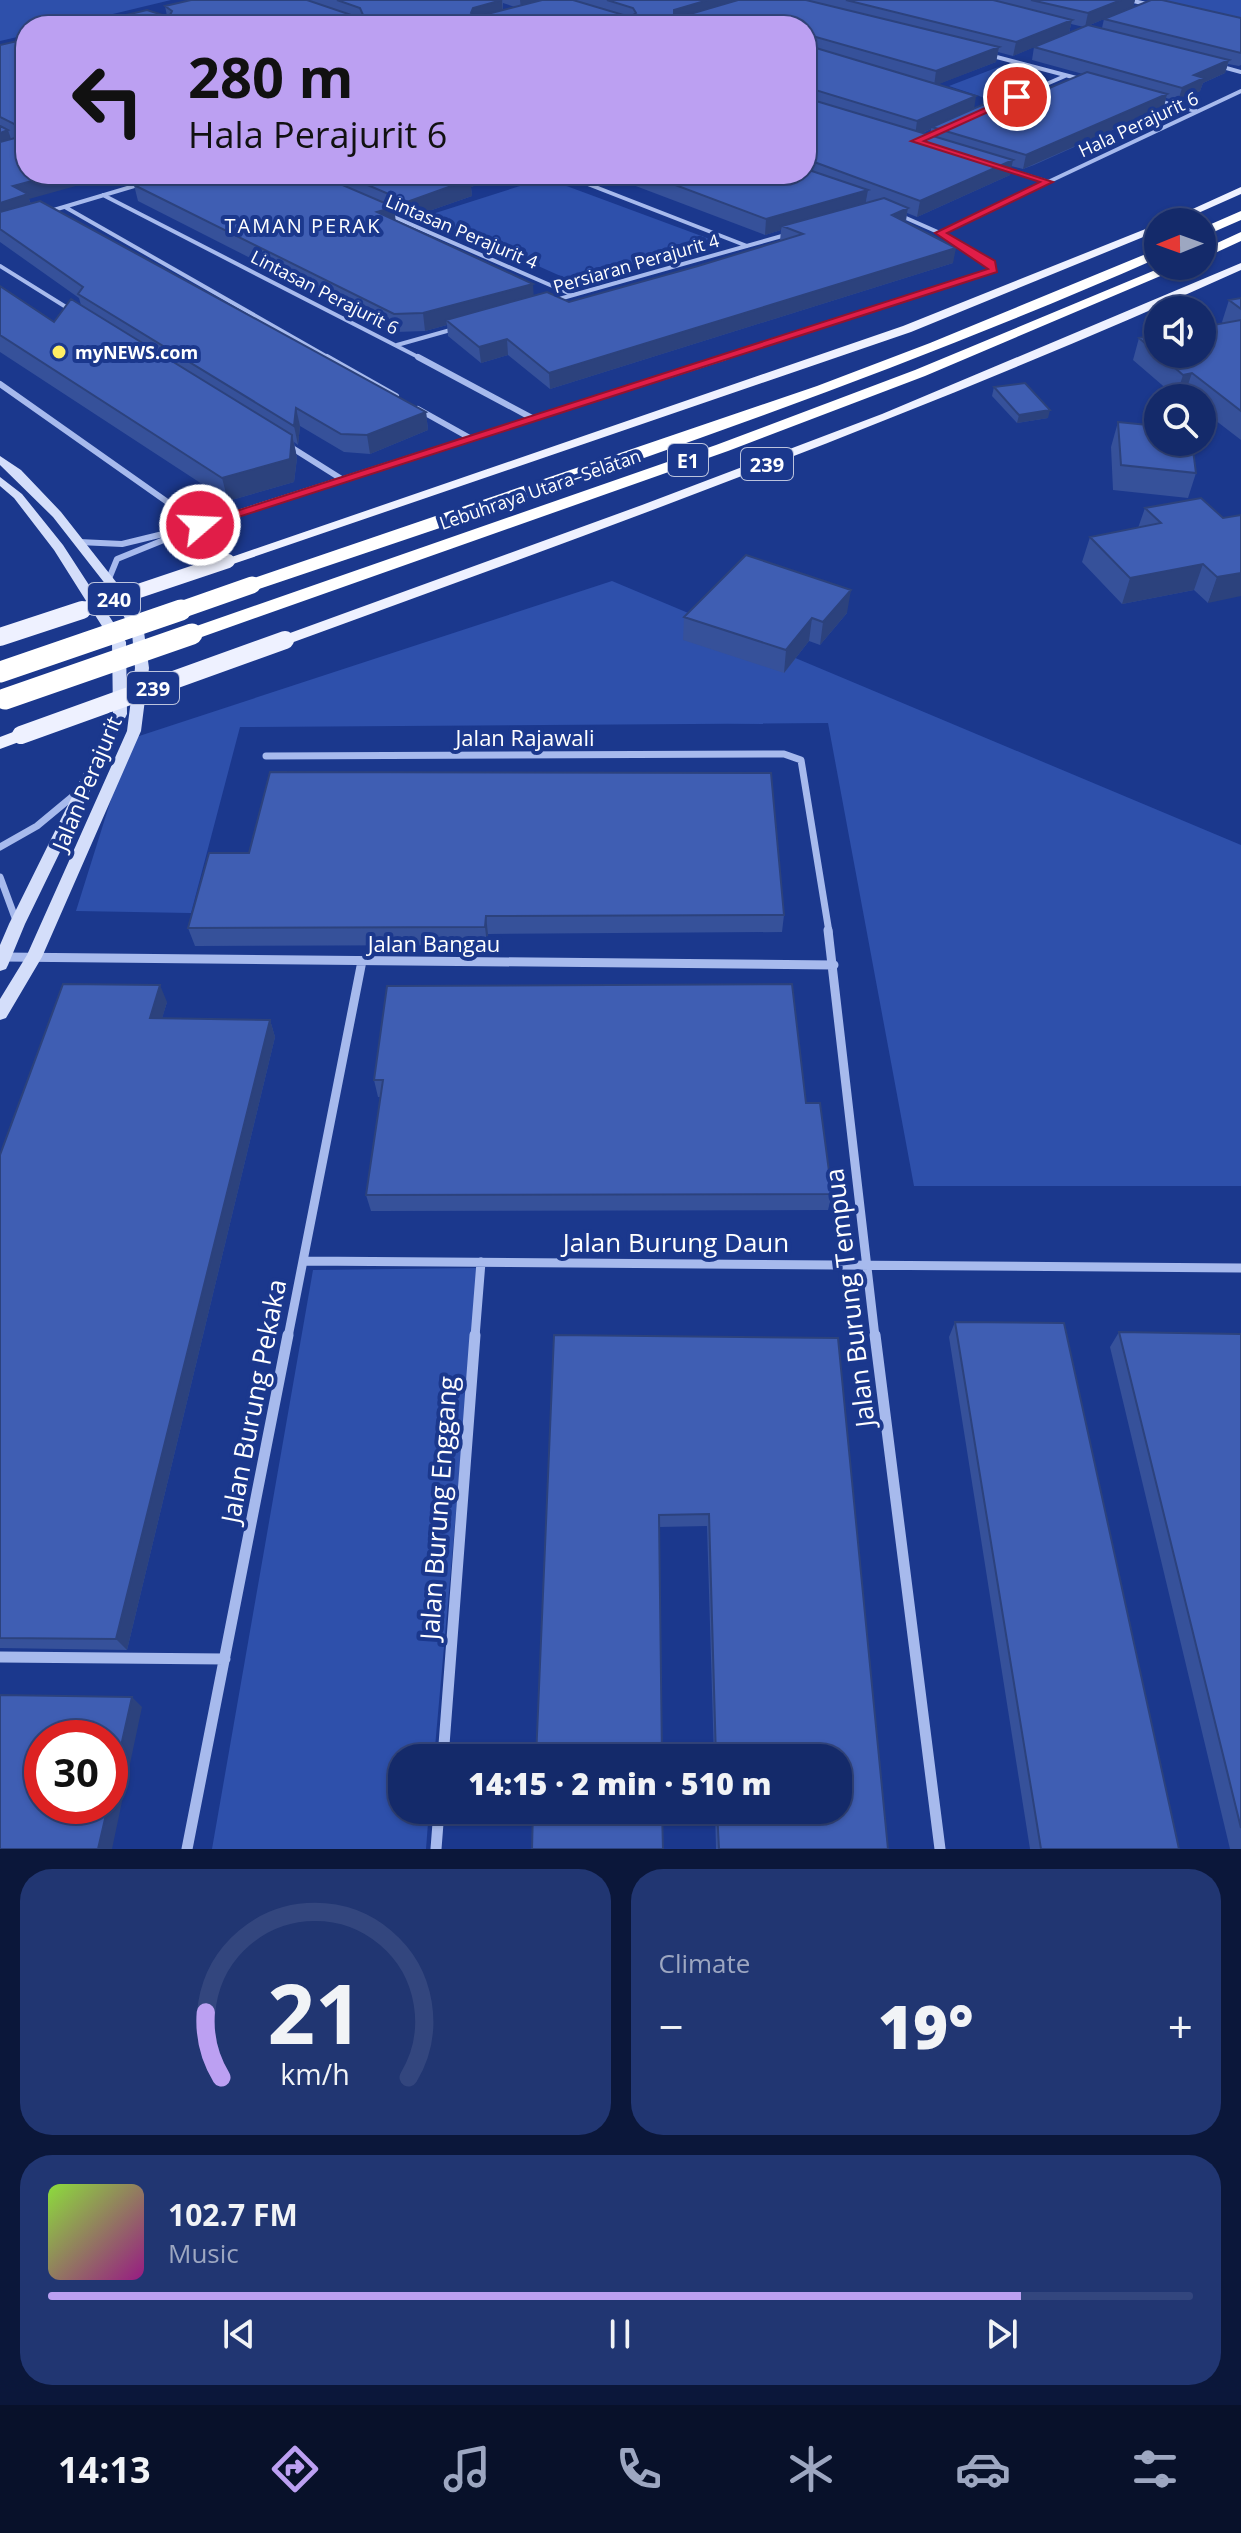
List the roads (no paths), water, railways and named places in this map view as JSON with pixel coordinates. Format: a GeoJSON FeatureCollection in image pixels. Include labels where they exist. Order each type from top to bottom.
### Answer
{"type":"FeatureCollection","features":[{"type":"Feature","properties":{"kind":"highway"},"geometry":{"type":"LineString","coordinates":[[1216,227],[1241,215]]}},
{"type":"Feature","properties":{"kind":"highway"},"geometry":{"type":"LineString","coordinates":[[1216,248],[1241,236]]}},
{"type":"Feature","properties":{"kind":"highway","name":"Lebuhraya Utara–Selatan"},"geometry":{"type":"LineString","coordinates":[[0,672],[832,385],[1065,295],[1144,259]]}},
{"type":"Feature","properties":{"kind":"highway","name":"Lebuhraya Utara–Selatan"},"geometry":{"type":"LineString","coordinates":[[2,700],[722,448],[920,373],[1144,280]]}},
{"type":"Feature","properties":{"kind":"main road"},"geometry":{"type":"LineString","coordinates":[[1200,208],[1241,190]]}},
{"type":"Feature","properties":{"kind":"main road","name":"240"},"geometry":{"type":"LineString","coordinates":[[0,637],[907,329],[1144,233]]}},
{"type":"Feature","properties":{"kind":"main road","name":"239"},"geometry":{"type":"LineString","coordinates":[[0,743],[708,487],[951,393],[1241,266]]}},
{"type":"Feature","properties":{"kind":"street"},"geometry":{"type":"LineString","coordinates":[[1129,0],[1153,6],[1139,11]]}},
{"type":"Feature","properties":{"kind":"street"},"geometry":{"type":"LineString","coordinates":[[984,53],[1096,83]]}},
{"type":"Feature","properties":{"kind":"street"},"geometry":{"type":"LineString","coordinates":[[1014,61],[1029,55]]}},
{"type":"Feature","properties":{"kind":"street","name":"Hala Perajurit 6"},"geometry":{"type":"LineString","coordinates":[[1210,64],[1241,72]]}},
{"type":"Feature","properties":{"kind":"street"},"geometry":{"type":"LineString","coordinates":[[991,108],[1067,76]]}},
{"type":"Feature","properties":{"kind":"street","name":"Hala Perajurit 6"},"geometry":{"type":"LineString","coordinates":[[940,233],[1241,91]]}},
{"type":"Feature","properties":{"kind":"street"},"geometry":{"type":"LineString","coordinates":[[1153,99],[1197,111]]}},
{"type":"Feature","properties":{"kind":"street"},"geometry":{"type":"LineString","coordinates":[[989,164],[1049,182]]}},
{"type":"Feature","properties":{"kind":"street"},"geometry":{"type":"LineString","coordinates":[[39,215],[143,184]]}},
{"type":"Feature","properties":{"kind":"street"},"geometry":{"type":"LineString","coordinates":[[588,184],[748,246]]}},
{"type":"Feature","properties":{"kind":"street","name":"Lintasan Perajurit 6"},"geometry":{"type":"LineString","coordinates":[[103,195],[397,345],[532,418]]}},
{"type":"Feature","properties":{"kind":"street"},"geometry":{"type":"LineString","coordinates":[[65,207],[401,398]]}},
{"type":"Feature","properties":{"kind":"street","name":"Lintasan Perajurit 4"},"geometry":{"type":"LineString","coordinates":[[383,212],[574,295]]}},
{"type":"Feature","properties":{"kind":"street"},"geometry":{"type":"LineString","coordinates":[[108,581],[117,559],[200,525],[995,268],[940,233],[896,214]]}},
{"type":"Feature","properties":{"kind":"street","name":"Persiaran Perajurit 4"},"geometry":{"type":"LineString","coordinates":[[543,304],[792,233]]}},
{"type":"Feature","properties":{"kind":"street"},"geometry":{"type":"LineString","coordinates":[[0,266],[87,320]]}},
{"type":"Feature","properties":{"kind":"street"},"geometry":{"type":"LineString","coordinates":[[397,345],[468,325]]}},
{"type":"Feature","properties":{"kind":"street"},"geometry":{"type":"LineString","coordinates":[[0,384],[200,525]]}},
{"type":"Feature","properties":{"kind":"street"},"geometry":{"type":"LineString","coordinates":[[414,406],[470,438]]}},
{"type":"Feature","properties":{"kind":"street"},"geometry":{"type":"LineString","coordinates":[[273,436],[340,478]]}},
{"type":"Feature","properties":{"kind":"street","name":"Jalan Perajurit"},"geometry":{"type":"LineString","coordinates":[[0,459],[37,489],[108,581],[138,632],[139,711],[134,731],[34,957],[0,1013]]}},
{"type":"Feature","properties":{"kind":"street","name":"Jalan Perajurit"},"geometry":{"type":"LineString","coordinates":[[0,480],[18,496],[59,548],[119,642],[120,714],[1,961]]}},
{"type":"Feature","properties":{"kind":"street"},"geometry":{"type":"LineString","coordinates":[[79,542],[122,544],[200,525]]}},
{"type":"Feature","properties":{"kind":"street","name":"Jalan Rajawali"},"geometry":{"type":"LineString","coordinates":[[266,756],[784,754]]}},
{"type":"Feature","properties":{"kind":"street","name":"Jalan Burung Tempua"},"geometry":{"type":"LineString","coordinates":[[784,754],[801,760],[804,767],[834,965],[866,1265],[940,1849]]}},
{"type":"Feature","properties":{"kind":"street"},"geometry":{"type":"LineString","coordinates":[[0,847],[37,826],[87,785]]}},
{"type":"Feature","properties":{"kind":"street"},"geometry":{"type":"LineString","coordinates":[[0,877],[17,924]]}},
{"type":"Feature","properties":{"kind":"street","name":"Jalan Bangau"},"geometry":{"type":"LineString","coordinates":[[1,961],[34,957],[834,965]]}},
{"type":"Feature","properties":{"kind":"street","name":"Jalan Burung Pekaka"},"geometry":{"type":"LineString","coordinates":[[187,1849],[362,961]]}},
{"type":"Feature","properties":{"kind":"street","name":"Jalan Burung Daun"},"geometry":{"type":"LineString","coordinates":[[303,1261],[1241,1268]]}},
{"type":"Feature","properties":{"kind":"street","name":"Jalan Burung Enggang"},"geometry":{"type":"LineString","coordinates":[[444,1744],[481,1262]]}},
{"type":"Feature","properties":{"kind":"street"},"geometry":{"type":"LineString","coordinates":[[0,1657],[225,1659]]}},
{"type":"Feature","properties":{"kind":"street"},"geometry":{"type":"LineString","coordinates":[[436,1849],[438,1824]]}},
{"type":"Feature","properties":{"kind":"place","name":"myNEWS.com"},"geometry":{"type":"Point","coordinates":[59,352]}},
{"type":"Feature","properties":{"kind":"district","name":"TAMAN PERAK"},"geometry":{"type":"Point","coordinates":[303,225]}}]}
